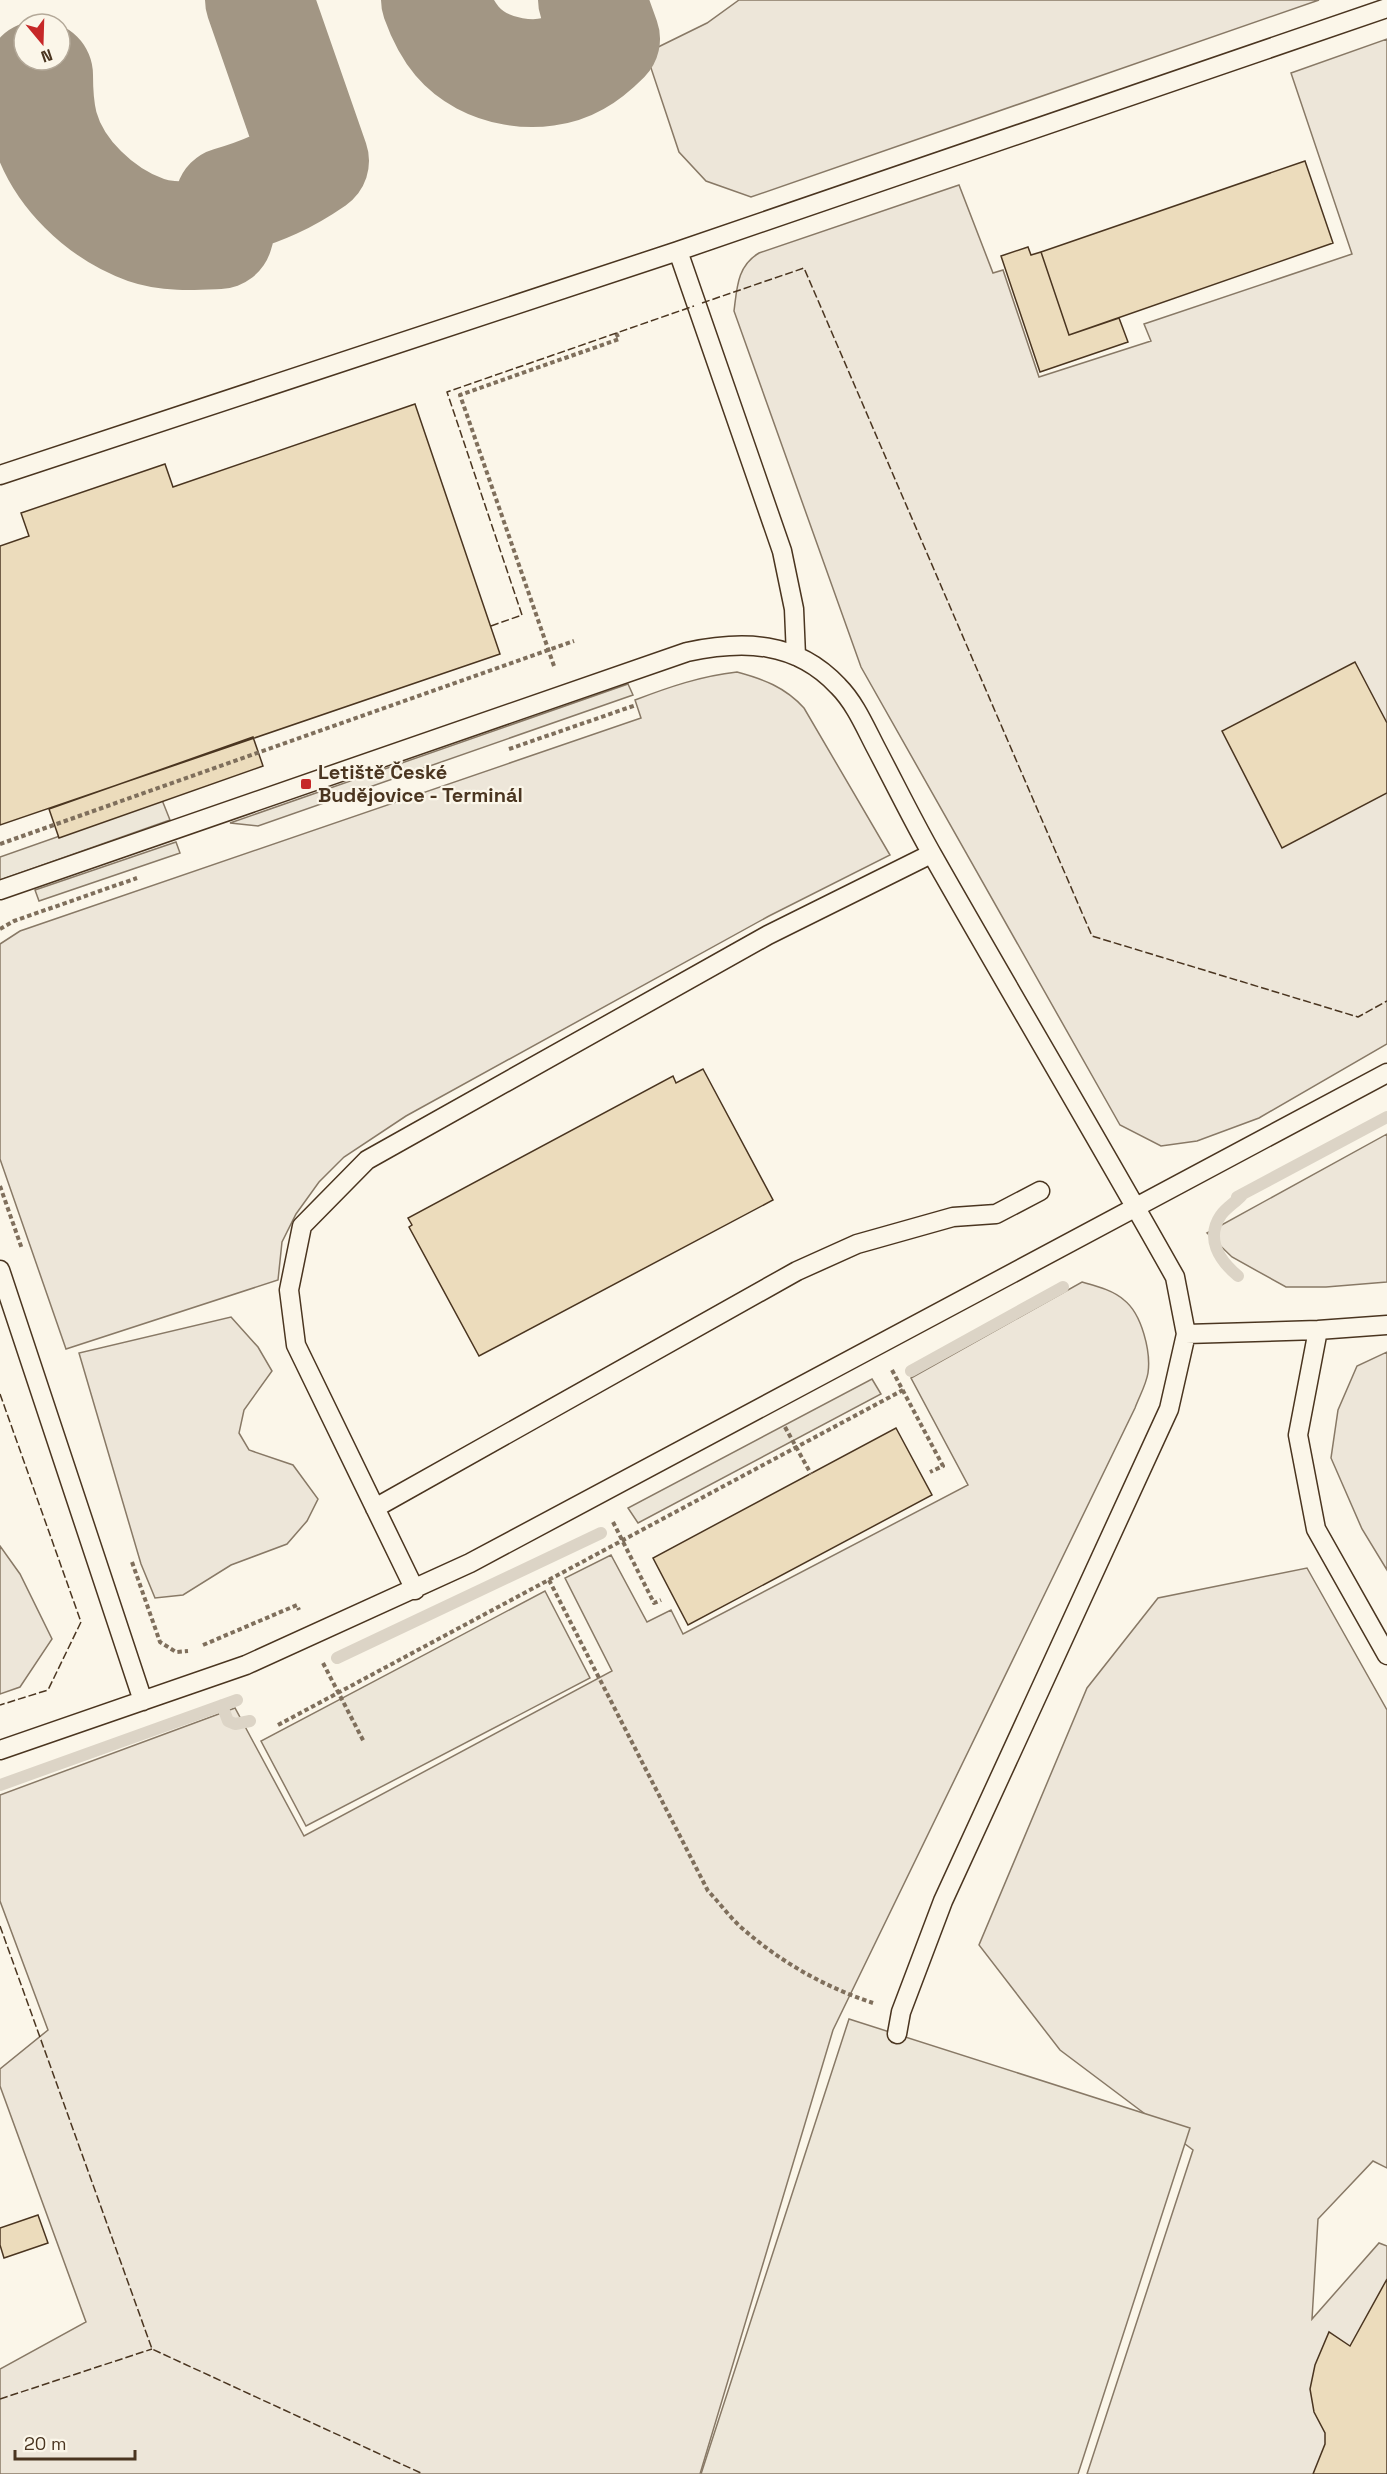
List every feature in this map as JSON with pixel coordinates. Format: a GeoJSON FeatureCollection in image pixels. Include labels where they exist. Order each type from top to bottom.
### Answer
{"type":"FeatureCollection","features":[{"type":"Feature","properties":{"kind":"lane"},"geometry":{"type":"LineString","coordinates":[[0,475],[678,251],[1387,8]]}},
{"type":"Feature","properties":{"kind":"lane"},"geometry":{"type":"LineString","coordinates":[[678,251],[782,551],[794,609],[796,656]]}},
{"type":"Feature","properties":{"kind":"lane"},"geometry":{"type":"LineString","coordinates":[[0,890],[687,652],[718,645],[745,644],[772,648],[796,656],[839,686],[859,715],[931,854],[1175,1276],[1186,1334],[1169,1409],[943,1901],[901,2012],[897,2034]]}},
{"type":"Feature","properties":{"kind":"lane"},"geometry":{"type":"LineString","coordinates":[[415,1590],[296,1345],[289,1290],[302,1226],[367,1160],[768,935],[931,854]]}},
{"type":"Feature","properties":{"kind":"lane"},"geometry":{"type":"LineString","coordinates":[[0,1750],[246,1665],[415,1590],[470,1563],[1387,1073]]}},
{"type":"Feature","properties":{"kind":"lane"},"geometry":{"type":"LineString","coordinates":[[375,1508],[796,1271],[857,1244],[953,1217],[996,1214],[1040,1191]]}},
{"type":"Feature","properties":{"kind":"lane"},"geometry":{"type":"LineString","coordinates":[[0,1270],[144,1701]]}},
{"type":"Feature","properties":{"kind":"lane"},"geometry":{"type":"LineString","coordinates":[[1186,1334],[1318,1330],[1387,1325]]}},
{"type":"Feature","properties":{"kind":"lane"},"geometry":{"type":"LineString","coordinates":[[1318,1330],[1298,1435],[1316,1529],[1387,1655]]}},
{"type":"Feature","properties":{"kind":"path"},"geometry":{"type":"LineString","coordinates":[[564,695],[460,395],[618,339],[616,333]]}},
{"type":"Feature","properties":{"kind":"path"},"geometry":{"type":"LineString","coordinates":[[0,844],[574,641]]}},
{"type":"Feature","properties":{"kind":"path"},"geometry":{"type":"LineString","coordinates":[[502,751],[636,705]]}},
{"type":"Feature","properties":{"kind":"path"},"geometry":{"type":"LineString","coordinates":[[0,929],[25,917],[147,874]]}},
{"type":"Feature","properties":{"kind":"path"},"geometry":{"type":"LineString","coordinates":[[0,1186],[24,1254]]}},
{"type":"Feature","properties":{"kind":"path"},"geometry":{"type":"LineString","coordinates":[[879,1345],[943,1466],[930,1473]]}},
{"type":"Feature","properties":{"kind":"path"},"geometry":{"type":"LineString","coordinates":[[278,1725],[903,1390]]}},
{"type":"Feature","properties":{"kind":"path"},"geometry":{"type":"LineString","coordinates":[[771,1402],[812,1473]]}},
{"type":"Feature","properties":{"kind":"path"},"geometry":{"type":"LineString","coordinates":[[598,1494],[654,1603],[661,1600]]}},
{"type":"Feature","properties":{"kind":"path"},"geometry":{"type":"LineString","coordinates":[[130,1557],[160,1642],[176,1652],[190,1650]]}},
{"type":"Feature","properties":{"kind":"path"},"geometry":{"type":"LineString","coordinates":[[549,1580],[708,1891],[742,1928],[794,1968],[839,1991],[901,2012]]}},
{"type":"Feature","properties":{"kind":"path"},"geometry":{"type":"LineString","coordinates":[[201,1646],[297,1605],[310,1636],[364,1742]]}},
{"type":"Feature","properties":{"kind":"path"},"geometry":{"type":"LineString","coordinates":[[567,1634],[574,1630]]}},
{"type":"Feature","properties":{"kind":"shaded area"},"geometry":{"type":"Polygon","coordinates":[[[739,0],[1319,0],[751,197],[706,181],[679,152],[646,53],[707,23],[739,0]]]}},
{"type":"Feature","properties":{"kind":"shaded area"},"geometry":{"type":"Polygon","coordinates":[[[1387,39],[1387,1044],[1259,1118],[1197,1141],[1161,1146],[1120,1125],[861,667],[734,311],[737,286],[746,264],[759,253],[959,185],[993,273],[1003,270],[1039,377],[1151,341],[1144,324],[1352,254],[1291,73],[1387,39]]]}},
{"type":"Feature","properties":{"kind":"shaded area"},"geometry":{"type":"Polygon","coordinates":[[[737,672],[773,685],[789,694],[804,708],[890,855],[769,916],[406,1116],[344,1157],[319,1182],[296,1214],[282,1242],[278,1280],[66,1349],[0,1159],[0,944],[20,931],[641,718],[635,700],[685,683],[737,672]]]}},
{"type":"Feature","properties":{"kind":"shaded area"},"geometry":{"type":"Polygon","coordinates":[[[628,684],[633,695],[258,826],[230,823],[628,684]]]}},
{"type":"Feature","properties":{"kind":"shaded area"},"geometry":{"type":"Polygon","coordinates":[[[162,800],[170,820],[0,880],[0,857],[162,800]]]}},
{"type":"Feature","properties":{"kind":"shaded area"},"geometry":{"type":"Polygon","coordinates":[[[176,842],[180,853],[39,901],[35,890],[176,842]]]}},
{"type":"Feature","properties":{"kind":"shaded area"},"geometry":{"type":"Polygon","coordinates":[[[1387,1134],[1387,1282],[1326,1287],[1286,1287],[1232,1257],[1207,1233],[1387,1134]]]}},
{"type":"Feature","properties":{"kind":"shaded area"},"geometry":{"type":"Polygon","coordinates":[[[1082,1282],[1115,1294],[1124,1300],[1136,1314],[1144,1334],[1148,1355],[1146,1382],[833,2030],[700,2474],[0,2474],[0,2369],[86,2322],[0,2086],[0,2069],[48,2030],[0,1901],[0,1795],[235,1708],[304,1836],[612,1671],[565,1578],[611,1555],[647,1622],[671,1610],[683,1634],[968,1485],[911,1378],[1082,1282]]]}},
{"type":"Feature","properties":{"kind":"shaded area"},"geometry":{"type":"Polygon","coordinates":[[[231,1317],[258,1347],[272,1371],[244,1410],[239,1433],[249,1450],[293,1465],[318,1499],[307,1521],[287,1544],[231,1565],[183,1595],[155,1598],[141,1564],[79,1353],[231,1317]]]}},
{"type":"Feature","properties":{"kind":"shaded area"},"geometry":{"type":"Polygon","coordinates":[[[1387,1352],[1387,1570],[1362,1529],[1331,1458],[1338,1410],[1357,1366],[1387,1352]]]}},
{"type":"Feature","properties":{"kind":"shaded area"},"geometry":{"type":"Polygon","coordinates":[[[872,1379],[881,1394],[638,1523],[628,1508],[872,1379]]]}},
{"type":"Feature","properties":{"kind":"shaded area"},"geometry":{"type":"Polygon","coordinates":[[[0,1546],[20,1574],[52,1639],[20,1687],[0,1694],[0,1546]]]}},
{"type":"Feature","properties":{"kind":"shaded area"},"geometry":{"type":"Polygon","coordinates":[[[1307,1568],[1387,1710],[1387,2168],[1373,2161],[1318,2219],[1312,2319],[1379,2243],[1387,2246],[1387,2474],[1087,2474],[1193,2150],[1060,2050],[979,1945],[1087,1688],[1158,1598],[1307,1568]]]}},
{"type":"Feature","properties":{"kind":"shaded area"},"geometry":{"type":"Polygon","coordinates":[[[545,1591],[590,1678],[306,1826],[261,1741],[545,1591]]]}},
{"type":"Feature","properties":{"kind":"shaded area"},"geometry":{"type":"Polygon","coordinates":[[[849,2019],[1190,2128],[1078,2474],[701,2474],[849,2019]]]}},
{"type":"Feature","properties":{"kind":"building"},"geometry":{"type":"Polygon","coordinates":[[[1305,161],[1333,243],[1069,335],[1041,252],[1305,161]]]}},
{"type":"Feature","properties":{"kind":"building"},"geometry":{"type":"Polygon","coordinates":[[[1028,247],[1031,255],[1041,252],[1069,335],[1119,318],[1128,342],[1040,372],[1001,256],[1028,247]]]}},
{"type":"Feature","properties":{"kind":"building"},"geometry":{"type":"Polygon","coordinates":[[[415,404],[500,654],[0,825],[0,546],[29,536],[21,513],[165,464],[173,487],[415,404]]]}},
{"type":"Feature","properties":{"kind":"building"},"geometry":{"type":"Polygon","coordinates":[[[1355,662],[1387,723],[1387,793],[1282,848],[1222,731],[1355,662]]]}},
{"type":"Feature","properties":{"kind":"building"},"geometry":{"type":"Polygon","coordinates":[[[253,737],[263,766],[59,838],[49,809],[253,737]]]}},
{"type":"Feature","properties":{"kind":"building"},"geometry":{"type":"Polygon","coordinates":[[[703,1069],[773,1200],[479,1356],[409,1227],[412,1225],[408,1218],[673,1076],[676,1083],[703,1069]]]}},
{"type":"Feature","properties":{"kind":"building"},"geometry":{"type":"Polygon","coordinates":[[[896,1428],[932,1495],[688,1625],[653,1558],[896,1428]]]}},
{"type":"Feature","properties":{"kind":"building"},"geometry":{"type":"Polygon","coordinates":[[[38,2215],[48,2243],[4,2258],[0,2245],[0,2228],[38,2215]]]}},
{"type":"Feature","properties":{"kind":"building"},"geometry":{"type":"Polygon","coordinates":[[[1387,2279],[1387,2474],[1313,2474],[1325,2444],[1325,2433],[1314,2412],[1310,2389],[1315,2365],[1329,2332],[1350,2346],[1387,2279]]]}},
{"type":"Feature","properties":{"kind":"waterway"},"geometry":{"type":"LineString","coordinates":[[1237,1197],[1387,1117]]}},
{"type":"Feature","properties":{"kind":"waterway"},"geometry":{"type":"LineString","coordinates":[[1238,1276],[1220,1256],[1216,1248],[1214,1232],[1221,1215],[1242,1195]]}},
{"type":"Feature","properties":{"kind":"waterway"},"geometry":{"type":"LineString","coordinates":[[911,1371],[1063,1287]]}},
{"type":"Feature","properties":{"kind":"waterway"},"geometry":{"type":"LineString","coordinates":[[337,1658],[601,1533]]}},
{"type":"Feature","properties":{"kind":"waterway"},"geometry":{"type":"LineString","coordinates":[[0,1785],[237,1700]]}},
{"type":"Feature","properties":{"kind":"waterway"},"geometry":{"type":"LineString","coordinates":[[222,1705],[228,1721],[235,1724],[250,1721]]}},
{"type":"Feature","properties":{"kind":"taxiway"},"geometry":{"type":"LineString","coordinates":[[39,75],[42,113],[50,143],[70,175],[83,190],[113,214],[155,233],[182,236],[219,235],[229,201],[274,185],[315,161],[259,0]]}},
{"type":"Feature","properties":{"kind":"taxiway"},"geometry":{"type":"LineString","coordinates":[[435,0],[450,32],[468,52],[497,67],[530,73],[546,72],[577,62],[606,39],[592,0]]}},
{"type":"Feature","properties":{"kind":"fence"},"geometry":{"type":"LineString","coordinates":[[702,303],[804,268],[1092,936],[1358,1017],[1387,1001]]}},
{"type":"Feature","properties":{"kind":"fence"},"geometry":{"type":"LineString","coordinates":[[491,626],[522,615],[447,392],[694,306]]}},
{"type":"Feature","properties":{"kind":"fence"},"geometry":{"type":"LineString","coordinates":[[0,1394],[81,1622],[48,1690],[0,1705]]}},
{"type":"Feature","properties":{"kind":"fence"},"geometry":{"type":"LineString","coordinates":[[0,1926],[152,2349],[423,2474]]}},
{"type":"Feature","properties":{"kind":"fence"},"geometry":{"type":"LineString","coordinates":[[0,2399],[152,2349]]}},
{"type":"Feature","properties":{"kind":"place","name":"Letiště České Budějovice - Terminál"},"geometry":{"type":"Point","coordinates":[306,784]}}]}
